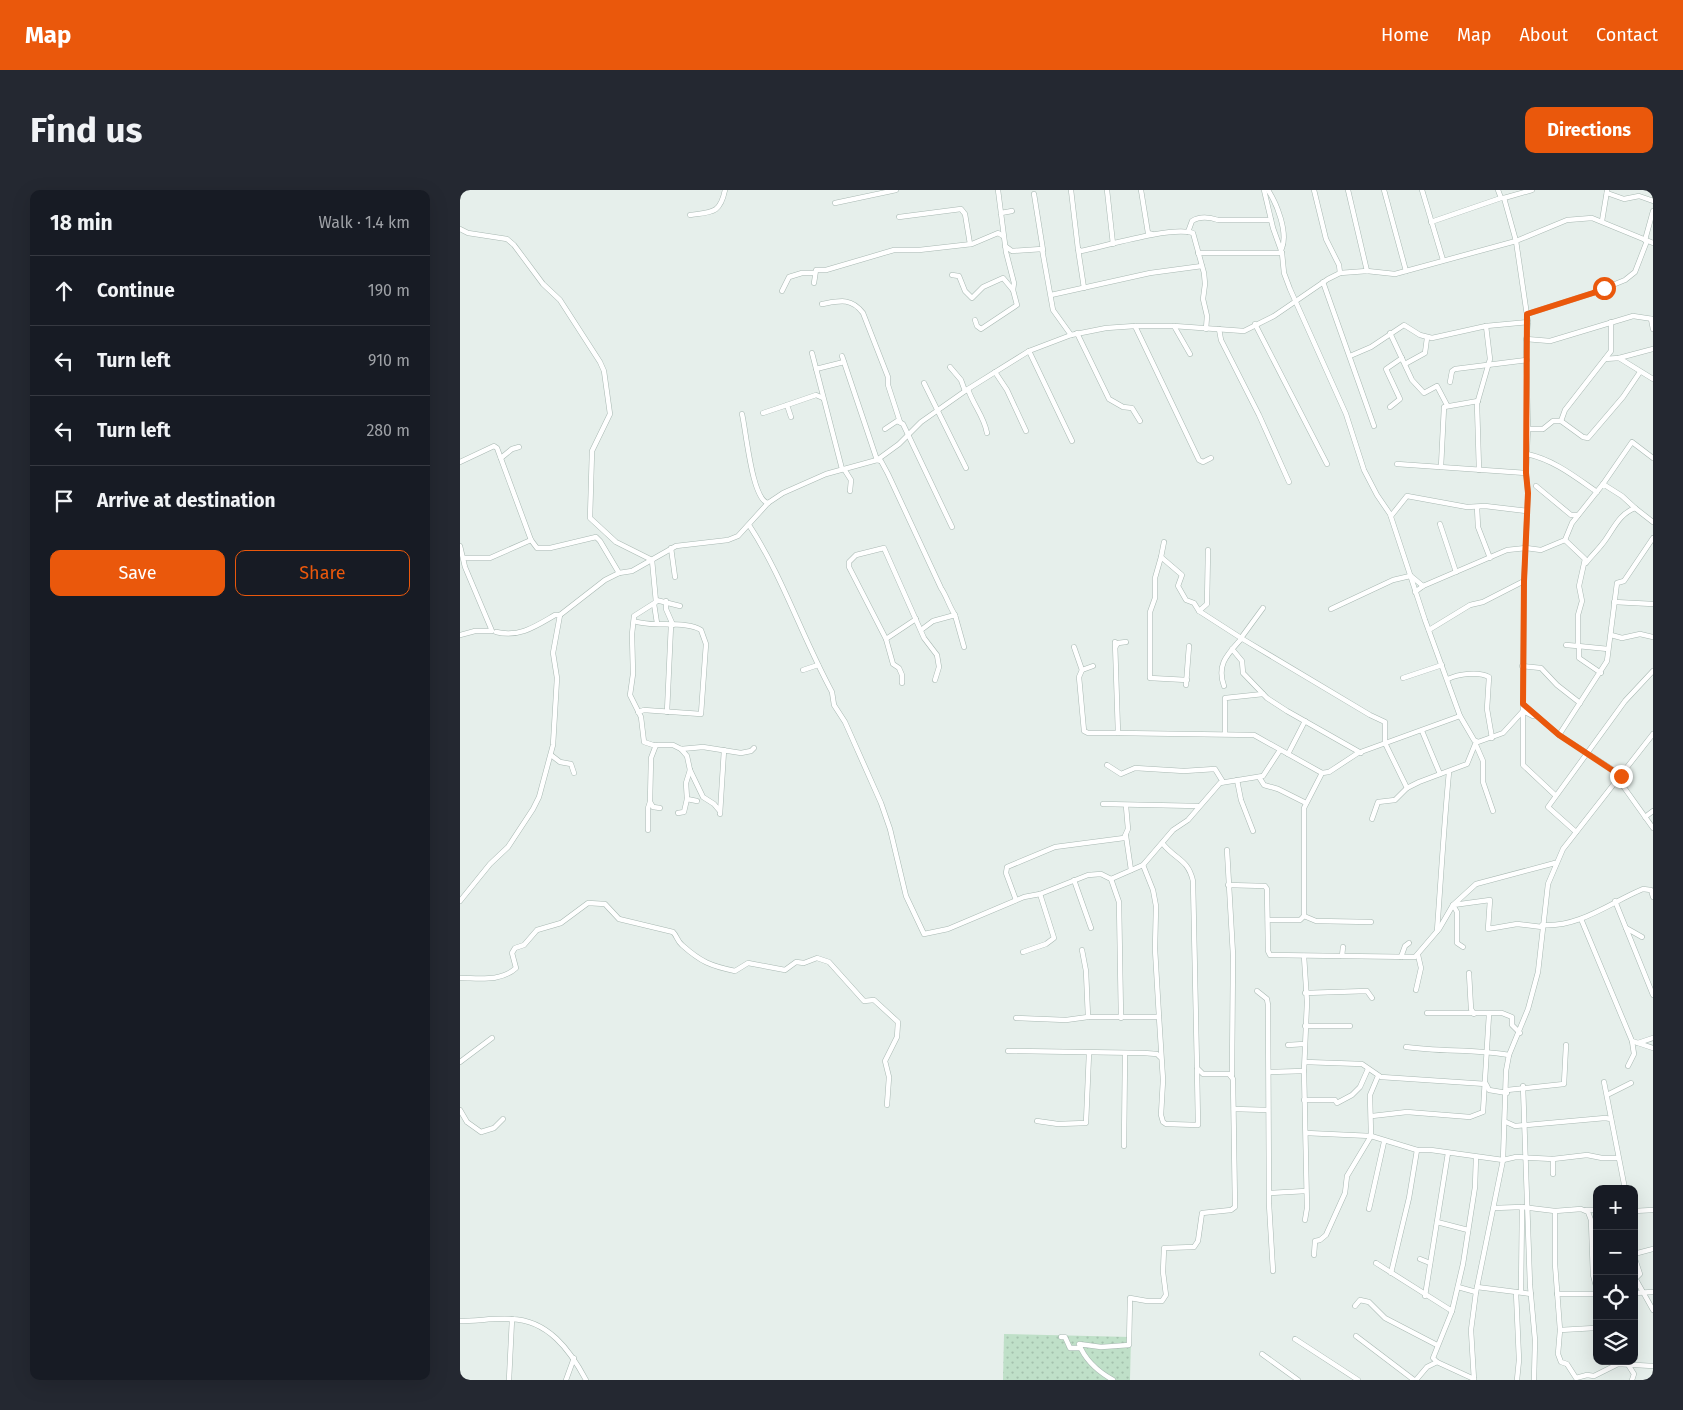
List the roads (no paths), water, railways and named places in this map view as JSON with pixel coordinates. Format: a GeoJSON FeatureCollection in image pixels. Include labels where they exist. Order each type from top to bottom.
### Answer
{"type":"FeatureCollection","features":[{"type":"Feature","properties":{"kind":"street"},"geometry":{"type":"LineString","coordinates":[[690,215],[715,211],[722,204],[725,190]]}},
{"type":"Feature","properties":{"kind":"street"},"geometry":{"type":"LineString","coordinates":[[835,203],[896,190]]}},
{"type":"Feature","properties":{"kind":"street"},"geometry":{"type":"LineString","coordinates":[[975,320],[977,326],[981,329],[1017,305],[1003,236],[998,190]]}},
{"type":"Feature","properties":{"kind":"street"},"geometry":{"type":"LineString","coordinates":[[1070,190],[1084,288]]}},
{"type":"Feature","properties":{"kind":"street"},"geometry":{"type":"LineString","coordinates":[[1107,190],[1113,244]]}},
{"type":"Feature","properties":{"kind":"street"},"geometry":{"type":"LineString","coordinates":[[1141,190],[1148,233],[1154,234]]}},
{"type":"Feature","properties":{"kind":"street"},"geometry":{"type":"LineString","coordinates":[[1266,190],[1270,218],[1282,251],[1284,273],[1346,414],[1364,470],[1391,516],[1415,592],[1460,716],[1476,743],[1483,761],[1483,782],[1493,811]]}},
{"type":"Feature","properties":{"kind":"street"},"geometry":{"type":"LineString","coordinates":[[1266,190],[1281,222],[1284,242],[1282,251]]}},
{"type":"Feature","properties":{"kind":"street"},"geometry":{"type":"LineString","coordinates":[[1314,190],[1326,239],[1339,264],[1340,273]]}},
{"type":"Feature","properties":{"kind":"street"},"geometry":{"type":"LineString","coordinates":[[1348,190],[1367,271]]}},
{"type":"Feature","properties":{"kind":"street"},"geometry":{"type":"LineString","coordinates":[[1384,190],[1406,271]]}},
{"type":"Feature","properties":{"kind":"street"},"geometry":{"type":"LineString","coordinates":[[1422,190],[1443,260]]}},
{"type":"Feature","properties":{"kind":"street"},"geometry":{"type":"LineString","coordinates":[[1498,190],[1504,198],[1516,241],[1528,322],[1526,339],[1527,511],[1522,666],[1523,765],[1555,795]]}},
{"type":"Feature","properties":{"kind":"street"},"geometry":{"type":"LineString","coordinates":[[1504,198],[1507,190]]}},
{"type":"Feature","properties":{"kind":"street"},"geometry":{"type":"LineString","coordinates":[[1431,222],[1532,190]]}},
{"type":"Feature","properties":{"kind":"street"},"geometry":{"type":"LineString","coordinates":[[1602,221],[1607,191],[1624,199],[1639,196],[1653,201]]}},
{"type":"Feature","properties":{"kind":"street"},"geometry":{"type":"LineString","coordinates":[[1034,194],[1053,310],[1071,335]]}},
{"type":"Feature","properties":{"kind":"street"},"geometry":{"type":"LineString","coordinates":[[899,217],[961,209],[965,214],[970,244]]}},
{"type":"Feature","properties":{"kind":"street"},"geometry":{"type":"LineString","coordinates":[[1001,213],[1012,210]]}},
{"type":"Feature","properties":{"kind":"street"},"geometry":{"type":"LineString","coordinates":[[1527,314],[1593,293],[1625,280],[1635,272],[1653,211]]}},
{"type":"Feature","properties":{"kind":"street"},"geometry":{"type":"LineString","coordinates":[[1188,232],[1192,221],[1198,218],[1211,217],[1218,220],[1270,218]]}},
{"type":"Feature","properties":{"kind":"street"},"geometry":{"type":"LineString","coordinates":[[496,632],[507,635],[517,634],[560,614],[598,584],[619,573],[632,571],[671,548],[687,543],[728,540],[741,534],[768,503],[797,486],[843,469],[877,460],[908,436],[921,422],[966,390],[1029,351],[1076,333],[1135,326],[1174,326],[1241,332],[1274,316],[1323,282],[1340,273],[1367,271],[1395,274],[1516,241],[1568,220],[1592,218],[1653,243]]}},
{"type":"Feature","properties":{"kind":"street"},"geometry":{"type":"LineString","coordinates":[[460,229],[465,233],[502,238],[510,242],[543,284],[560,300],[600,362],[604,371],[610,414],[592,451],[590,518],[616,542],[652,560]]}},
{"type":"Feature","properties":{"kind":"street"},"geometry":{"type":"LineString","coordinates":[[1078,249],[1081,251],[1154,234],[1188,232],[1195,236],[1205,284],[1203,299],[1207,316],[1206,330]]}},
{"type":"Feature","properties":{"kind":"street"},"geometry":{"type":"LineString","coordinates":[[782,291],[789,277],[802,272],[814,273],[816,270],[826,270],[894,250],[920,250],[970,244],[998,233],[1003,236]]}},
{"type":"Feature","properties":{"kind":"street"},"geometry":{"type":"LineString","coordinates":[[1005,246],[1012,251],[1036,248],[1044,252]]}},
{"type":"Feature","properties":{"kind":"street"},"geometry":{"type":"LineString","coordinates":[[1198,253],[1282,251]]}},
{"type":"Feature","properties":{"kind":"street"},"geometry":{"type":"LineString","coordinates":[[1051,296],[1150,273],[1202,266]]}},
{"type":"Feature","properties":{"kind":"street"},"geometry":{"type":"LineString","coordinates":[[814,273],[814,283]]}},
{"type":"Feature","properties":{"kind":"street"},"geometry":{"type":"LineString","coordinates":[[952,274],[959,276],[965,291],[972,298],[983,287],[1003,278],[1013,290]]}},
{"type":"Feature","properties":{"kind":"street"},"geometry":{"type":"LineString","coordinates":[[1323,282],[1374,426]]}},
{"type":"Feature","properties":{"kind":"street"},"geometry":{"type":"LineString","coordinates":[[822,304],[848,300],[858,306],[863,313],[888,377],[888,385],[900,422],[952,528]]}},
{"type":"Feature","properties":{"kind":"street"},"geometry":{"type":"LineString","coordinates":[[1526,339],[1550,341],[1633,316],[1652,319],[1653,329]]}},
{"type":"Feature","properties":{"kind":"street"},"geometry":{"type":"LineString","coordinates":[[1350,356],[1371,347],[1404,325],[1428,338],[1436,338],[1486,326],[1528,322]]}},
{"type":"Feature","properties":{"kind":"street"},"geometry":{"type":"LineString","coordinates":[[1561,421],[1565,410],[1611,351],[1611,322]]}},
{"type":"Feature","properties":{"kind":"street"},"geometry":{"type":"LineString","coordinates":[[1255,324],[1327,464]]}},
{"type":"Feature","properties":{"kind":"street"},"geometry":{"type":"LineString","coordinates":[[1135,326],[1200,462],[1211,458]]}},
{"type":"Feature","properties":{"kind":"street"},"geometry":{"type":"LineString","coordinates":[[1174,326],[1190,354]]}},
{"type":"Feature","properties":{"kind":"street"},"geometry":{"type":"LineString","coordinates":[[1479,470],[1478,401],[1490,359],[1486,326]]}},
{"type":"Feature","properties":{"kind":"street"},"geometry":{"type":"LineString","coordinates":[[1219,329],[1221,340],[1259,414],[1289,482]]}},
{"type":"Feature","properties":{"kind":"street"},"geometry":{"type":"LineString","coordinates":[[1076,333],[1109,399],[1123,407],[1132,408],[1140,421]]}},
{"type":"Feature","properties":{"kind":"street"},"geometry":{"type":"LineString","coordinates":[[1390,333],[1412,380],[1424,393],[1437,386],[1447,405]]}},
{"type":"Feature","properties":{"kind":"street"},"geometry":{"type":"LineString","coordinates":[[1405,364],[1425,352],[1428,338]]}},
{"type":"Feature","properties":{"kind":"street"},"geometry":{"type":"LineString","coordinates":[[1605,359],[1653,350]]}},
{"type":"Feature","properties":{"kind":"street"},"geometry":{"type":"LineString","coordinates":[[1029,351],[1072,440]]}},
{"type":"Feature","properties":{"kind":"street"},"geometry":{"type":"LineString","coordinates":[[1611,351],[1617,358],[1653,379]]}},
{"type":"Feature","properties":{"kind":"street"},"geometry":{"type":"LineString","coordinates":[[812,352],[843,469],[851,480],[850,491]]}},
{"type":"Feature","properties":{"kind":"street"},"geometry":{"type":"LineString","coordinates":[[842,356],[877,460],[881,461],[888,474],[940,588],[947,598],[948,605],[955,615],[964,647]]}},
{"type":"Feature","properties":{"kind":"street"},"geometry":{"type":"LineString","coordinates":[[1390,407],[1400,399],[1386,369],[1402,358]]}},
{"type":"Feature","properties":{"kind":"street"},"geometry":{"type":"LineString","coordinates":[[1450,382],[1453,370],[1527,360]]}},
{"type":"Feature","properties":{"kind":"street"},"geometry":{"type":"LineString","coordinates":[[816,369],[844,362]]}},
{"type":"Feature","properties":{"kind":"street"},"geometry":{"type":"LineString","coordinates":[[950,367],[961,380],[974,406],[984,418],[987,433]]}},
{"type":"Feature","properties":{"kind":"street"},"geometry":{"type":"LineString","coordinates":[[995,372],[1013,400],[1026,431]]}},
{"type":"Feature","properties":{"kind":"street"},"geometry":{"type":"LineString","coordinates":[[1528,429],[1543,429],[1553,421],[1561,421],[1583,438],[1588,438],[1623,397],[1640,372]]}},
{"type":"Feature","properties":{"kind":"street"},"geometry":{"type":"LineString","coordinates":[[924,383],[966,468]]}},
{"type":"Feature","properties":{"kind":"street"},"geometry":{"type":"LineString","coordinates":[[763,414],[816,395],[824,398]]}},
{"type":"Feature","properties":{"kind":"street"},"geometry":{"type":"LineString","coordinates":[[1447,405],[1464,405],[1478,401]]}},
{"type":"Feature","properties":{"kind":"street"},"geometry":{"type":"LineString","coordinates":[[787,405],[791,417]]}},
{"type":"Feature","properties":{"kind":"street"},"geometry":{"type":"LineString","coordinates":[[1441,467],[1445,426],[1443,412],[1447,405]]}},
{"type":"Feature","properties":{"kind":"street"},"geometry":{"type":"LineString","coordinates":[[742,414],[751,472],[762,499],[768,503]]}},
{"type":"Feature","properties":{"kind":"street"},"geometry":{"type":"LineString","coordinates":[[885,429],[897,421],[900,422]]}},
{"type":"Feature","properties":{"kind":"street"},"geometry":{"type":"LineString","coordinates":[[1415,592],[1423,586],[1507,550],[1526,548],[1541,550],[1565,540],[1572,523],[1603,484],[1632,442],[1653,458]]}},
{"type":"Feature","properties":{"kind":"street"},"geometry":{"type":"LineString","coordinates":[[460,462],[494,446],[501,458],[530,540],[537,548],[550,548],[596,537],[600,540],[619,573]]}},
{"type":"Feature","properties":{"kind":"street"},"geometry":{"type":"LineString","coordinates":[[501,458],[512,449],[519,447]]}},
{"type":"Feature","properties":{"kind":"street"},"geometry":{"type":"LineString","coordinates":[[1526,454],[1544,458],[1572,473],[1597,492]]}},
{"type":"Feature","properties":{"kind":"street"},"geometry":{"type":"LineString","coordinates":[[1397,464],[1526,473]]}},
{"type":"Feature","properties":{"kind":"street"},"geometry":{"type":"LineString","coordinates":[[1603,484],[1622,496],[1651,520],[1653,514]]}},
{"type":"Feature","properties":{"kind":"street"},"geometry":{"type":"LineString","coordinates":[[1536,486],[1571,515],[1578,515]]}},
{"type":"Feature","properties":{"kind":"street"},"geometry":{"type":"LineString","coordinates":[[1391,516],[1407,496],[1477,507],[1527,511]]}},
{"type":"Feature","properties":{"kind":"street"},"geometry":{"type":"LineString","coordinates":[[1477,507],[1478,527],[1490,558]]}},
{"type":"Feature","properties":{"kind":"street"},"geometry":{"type":"LineString","coordinates":[[1601,673],[1578,658],[1578,615],[1582,601],[1579,586],[1580,574],[1615,524],[1628,511],[1635,508]]}},
{"type":"Feature","properties":{"kind":"street"},"geometry":{"type":"LineString","coordinates":[[1571,515],[1572,523]]}},
{"type":"Feature","properties":{"kind":"street"},"geometry":{"type":"LineString","coordinates":[[1440,524],[1456,572]]}},
{"type":"Feature","properties":{"kind":"street"},"geometry":{"type":"LineString","coordinates":[[749,526],[770,557],[791,608],[832,692],[834,705],[849,730],[881,803],[906,896],[924,934],[948,929],[1016,900],[1040,894],[1093,874],[1101,874],[1111,878],[1143,865],[1163,844],[1173,830],[1188,820],[1198,806],[1223,782],[1259,777],[1266,774],[1280,750]]}},
{"type":"Feature","properties":{"kind":"street"},"geometry":{"type":"LineString","coordinates":[[1559,735],[1607,661],[1617,583],[1624,581],[1653,538]]}},
{"type":"Feature","properties":{"kind":"street"},"geometry":{"type":"LineString","coordinates":[[464,558],[490,558],[530,540]]}},
{"type":"Feature","properties":{"kind":"street"},"geometry":{"type":"LineString","coordinates":[[1565,540],[1585,559],[1586,563]]}},
{"type":"Feature","properties":{"kind":"street"},"geometry":{"type":"LineString","coordinates":[[1151,684],[1150,612],[1156,598],[1155,578],[1164,542]]}},
{"type":"Feature","properties":{"kind":"street"},"geometry":{"type":"LineString","coordinates":[[460,546],[464,558],[463,568],[492,631],[475,631],[460,635]]}},
{"type":"Feature","properties":{"kind":"street"},"geometry":{"type":"LineString","coordinates":[[671,548],[675,577]]}},
{"type":"Feature","properties":{"kind":"street"},"geometry":{"type":"LineString","coordinates":[[902,683],[902,675],[899,668],[893,664],[886,639],[849,567],[849,562],[856,555],[884,548],[924,638],[937,655],[939,667],[936,680]]}},
{"type":"Feature","properties":{"kind":"street"},"geometry":{"type":"LineString","coordinates":[[1200,611],[1207,604],[1208,550]]}},
{"type":"Feature","properties":{"kind":"street"},"geometry":{"type":"LineString","coordinates":[[1161,557],[1182,575],[1178,586],[1186,600],[1194,603],[1200,611],[1241,638],[1370,714],[1384,720],[1386,727],[1385,743],[1407,788]]}},
{"type":"Feature","properties":{"kind":"street"},"geometry":{"type":"LineString","coordinates":[[652,560],[657,623]]}},
{"type":"Feature","properties":{"kind":"street"},"geometry":{"type":"LineString","coordinates":[[644,564],[652,570]]}},
{"type":"Feature","properties":{"kind":"street"},"geometry":{"type":"LineString","coordinates":[[1410,576],[1423,586]]}},
{"type":"Feature","properties":{"kind":"street"},"geometry":{"type":"LineString","coordinates":[[1331,608],[1393,580],[1410,576]]}},
{"type":"Feature","properties":{"kind":"street"},"geometry":{"type":"LineString","coordinates":[[1429,630],[1470,605],[1483,602],[1524,581]]}},
{"type":"Feature","properties":{"kind":"street"},"geometry":{"type":"LineString","coordinates":[[666,601],[666,609],[672,625],[667,712]]}},
{"type":"Feature","properties":{"kind":"street"},"geometry":{"type":"LineString","coordinates":[[680,606],[666,601],[655,602],[635,614],[632,634],[633,674],[630,695],[642,720],[644,742],[656,745],[673,745],[680,749],[687,756],[690,770],[703,797],[714,804],[720,812],[723,796],[724,750]]}},
{"type":"Feature","properties":{"kind":"street"},"geometry":{"type":"LineString","coordinates":[[1614,602],[1653,604]]}},
{"type":"Feature","properties":{"kind":"street"},"geometry":{"type":"LineString","coordinates":[[1224,686],[1221,666],[1225,656],[1232,650],[1263,608]]}},
{"type":"Feature","properties":{"kind":"street"},"geometry":{"type":"LineString","coordinates":[[460,901],[490,864],[508,847],[534,809],[551,755],[557,678],[553,653],[560,614]]}},
{"type":"Feature","properties":{"kind":"street"},"geometry":{"type":"LineString","coordinates":[[921,630],[933,621],[955,615]]}},
{"type":"Feature","properties":{"kind":"street"},"geometry":{"type":"LineString","coordinates":[[886,639],[916,619]]}},
{"type":"Feature","properties":{"kind":"street"},"geometry":{"type":"LineString","coordinates":[[634,620],[643,624],[657,623],[695,626],[702,632],[706,644],[702,713],[644,710],[638,712]]}},
{"type":"Feature","properties":{"kind":"street"},"geometry":{"type":"LineString","coordinates":[[1611,635],[1622,638],[1640,634],[1653,637]]}},
{"type":"Feature","properties":{"kind":"street"},"geometry":{"type":"LineString","coordinates":[[1118,732],[1116,644],[1126,642]]}},
{"type":"Feature","properties":{"kind":"street"},"geometry":{"type":"LineString","coordinates":[[1566,645],[1608,649]]}},
{"type":"Feature","properties":{"kind":"street"},"geometry":{"type":"LineString","coordinates":[[1150,678],[1186,683],[1189,646]]}},
{"type":"Feature","properties":{"kind":"street"},"geometry":{"type":"LineString","coordinates":[[1074,647],[1082,670],[1079,677],[1079,696],[1084,731],[1088,734],[1118,732],[1254,734],[1322,773],[1329,772],[1351,756],[1460,716]]}},
{"type":"Feature","properties":{"kind":"street"},"geometry":{"type":"LineString","coordinates":[[1232,650],[1242,661],[1243,673],[1263,694],[1287,711],[1360,753]]}},
{"type":"Feature","properties":{"kind":"street"},"geometry":{"type":"LineString","coordinates":[[803,670],[818,664]]}},
{"type":"Feature","properties":{"kind":"street"},"geometry":{"type":"LineString","coordinates":[[1404,678],[1442,664]]}},
{"type":"Feature","properties":{"kind":"street"},"geometry":{"type":"LineString","coordinates":[[1082,670],[1093,666]]}},
{"type":"Feature","properties":{"kind":"street"},"geometry":{"type":"LineString","coordinates":[[1522,666],[1541,668],[1557,685],[1580,703]]}},
{"type":"Feature","properties":{"kind":"street"},"geometry":{"type":"LineString","coordinates":[[1576,832],[1548,809],[1555,795],[1625,701],[1653,671]]}},
{"type":"Feature","properties":{"kind":"street"},"geometry":{"type":"LineString","coordinates":[[1448,679],[1460,674],[1489,677],[1487,710],[1492,738]]}},
{"type":"Feature","properties":{"kind":"street"},"geometry":{"type":"LineString","coordinates":[[1224,734],[1224,698],[1263,694]]}},
{"type":"Feature","properties":{"kind":"street"},"geometry":{"type":"LineString","coordinates":[[1523,704],[1559,735],[1587,752],[1620,777],[1653,828]]}},
{"type":"Feature","properties":{"kind":"street"},"geometry":{"type":"LineString","coordinates":[[1372,819],[1378,802],[1395,800],[1407,788],[1467,764],[1476,743],[1503,732],[1523,711]]}},
{"type":"Feature","properties":{"kind":"street"},"geometry":{"type":"LineString","coordinates":[[1523,711],[1537,717]]}},
{"type":"Feature","properties":{"kind":"street"},"geometry":{"type":"LineString","coordinates":[[1288,754],[1305,720]]}},
{"type":"Feature","properties":{"kind":"street"},"geometry":{"type":"LineString","coordinates":[[1422,730],[1440,774]]}},
{"type":"Feature","properties":{"kind":"street"},"geometry":{"type":"LineString","coordinates":[[1476,1157],[1475,1188],[1458,1287],[1452,1311],[1433,1358],[1437,1362],[1474,1380],[1471,1330],[1477,1289],[1503,1160],[1506,1122],[1506,1071],[1538,972],[1547,891],[1555,863],[1576,832],[1653,734]]}},
{"type":"Feature","properties":{"kind":"street"},"geometry":{"type":"LineString","coordinates":[[648,830],[652,758],[656,745]]}},
{"type":"Feature","properties":{"kind":"street"},"geometry":{"type":"LineString","coordinates":[[680,749],[703,747],[743,753],[754,748]]}},
{"type":"Feature","properties":{"kind":"street"},"geometry":{"type":"LineString","coordinates":[[551,755],[558,761],[571,764],[574,773]]}},
{"type":"Feature","properties":{"kind":"street"},"geometry":{"type":"LineString","coordinates":[[1107,765],[1121,774],[1135,768],[1184,771],[1215,769],[1223,782]]}},
{"type":"Feature","properties":{"kind":"street"},"geometry":{"type":"LineString","coordinates":[[678,813],[685,810],[687,799],[686,783],[690,770]]}},
{"type":"Feature","properties":{"kind":"street"},"geometry":{"type":"LineString","coordinates":[[1437,931],[1438,894],[1442,882],[1440,864],[1445,842],[1445,802],[1449,772]]}},
{"type":"Feature","properties":{"kind":"street"},"geometry":{"type":"LineString","coordinates":[[1268,920],[1300,920],[1304,916],[1303,840],[1306,803],[1322,773]]}},
{"type":"Feature","properties":{"kind":"street"},"geometry":{"type":"LineString","coordinates":[[1259,777],[1264,785],[1278,789],[1306,803]]}},
{"type":"Feature","properties":{"kind":"street"},"geometry":{"type":"LineString","coordinates":[[1237,780],[1241,800],[1253,832]]}},
{"type":"Feature","properties":{"kind":"street"},"geometry":{"type":"LineString","coordinates":[[687,799],[697,802]]}},
{"type":"Feature","properties":{"kind":"street"},"geometry":{"type":"LineString","coordinates":[[650,802],[653,807],[660,808]]}},
{"type":"Feature","properties":{"kind":"street"},"geometry":{"type":"LineString","coordinates":[[1103,804],[1126,806],[1198,806]]}},
{"type":"Feature","properties":{"kind":"street"},"geometry":{"type":"LineString","coordinates":[[1126,806],[1126,836],[1131,870]]}},
{"type":"Feature","properties":{"kind":"street"},"geometry":{"type":"LineString","coordinates":[[1646,817],[1653,811]]}},
{"type":"Feature","properties":{"kind":"street"},"geometry":{"type":"LineString","coordinates":[[1016,900],[1006,873],[1007,867],[1055,847],[1116,840],[1126,836]]}},
{"type":"Feature","properties":{"kind":"street"},"geometry":{"type":"LineString","coordinates":[[1143,865],[1153,890],[1156,906],[1155,942],[1161,1058],[1164,1080],[1161,1115],[1166,1124],[1198,1125],[1198,1023],[1193,881],[1190,870],[1184,860],[1176,858],[1163,844]]}},
{"type":"Feature","properties":{"kind":"street"},"geometry":{"type":"LineString","coordinates":[[1113,1380],[1098,1372],[1084,1357],[1079,1343],[1101,1347],[1129,1345],[1130,1298],[1162,1301],[1166,1296],[1163,1272],[1164,1248],[1194,1247],[1198,1242],[1202,1213],[1231,1210],[1235,1207],[1232,1076],[1233,955],[1226,850]]}},
{"type":"Feature","properties":{"kind":"street"},"geometry":{"type":"LineString","coordinates":[[1228,885],[1265,886],[1268,954],[1304,956],[1418,956],[1437,931],[1453,905],[1476,884],[1555,863]]}},
{"type":"Feature","properties":{"kind":"street"},"geometry":{"type":"LineString","coordinates":[[1111,878],[1118,902],[1121,1018]]}},
{"type":"Feature","properties":{"kind":"street"},"geometry":{"type":"LineString","coordinates":[[1074,880],[1091,928]]}},
{"type":"Feature","properties":{"kind":"street"},"geometry":{"type":"LineString","coordinates":[[1453,905],[1490,900],[1488,929],[1517,924],[1553,926],[1581,920],[1615,901],[1643,889],[1651,890],[1653,897]]}},
{"type":"Feature","properties":{"kind":"street"},"geometry":{"type":"LineString","coordinates":[[1023,952],[1046,944],[1054,938],[1040,894]]}},
{"type":"Feature","properties":{"kind":"street"},"geometry":{"type":"LineString","coordinates":[[1615,901],[1653,995]]}},
{"type":"Feature","properties":{"kind":"street"},"geometry":{"type":"LineString","coordinates":[[460,978],[494,978],[512,971],[516,968],[512,953],[515,948],[526,944],[537,930],[561,923],[588,903],[606,904],[619,919],[673,932],[681,944],[702,961],[716,968],[735,971],[748,963],[785,970],[796,962],[804,963],[817,958],[829,962],[864,1001],[874,1000],[898,1022],[897,1037],[885,1061],[889,1077],[887,1105]]}},
{"type":"Feature","properties":{"kind":"street"},"geometry":{"type":"LineString","coordinates":[[1453,905],[1457,912],[1457,943],[1463,947]]}},
{"type":"Feature","properties":{"kind":"street"},"geometry":{"type":"LineString","coordinates":[[1304,916],[1316,921],[1371,922]]}},
{"type":"Feature","properties":{"kind":"street"},"geometry":{"type":"LineString","coordinates":[[1581,920],[1634,1042],[1634,1054],[1628,1066]]}},
{"type":"Feature","properties":{"kind":"street"},"geometry":{"type":"LineString","coordinates":[[1624,927],[1631,933],[1642,937]]}},
{"type":"Feature","properties":{"kind":"street"},"geometry":{"type":"LineString","coordinates":[[1401,957],[1405,946],[1410,943]]}},
{"type":"Feature","properties":{"kind":"street"},"geometry":{"type":"LineString","coordinates":[[1342,956],[1343,947]]}},
{"type":"Feature","properties":{"kind":"street"},"geometry":{"type":"LineString","coordinates":[[1082,950],[1086,971],[1088,1017]]}},
{"type":"Feature","properties":{"kind":"street"},"geometry":{"type":"LineString","coordinates":[[1304,956],[1304,1044],[1306,1062],[1304,1071],[1306,1133],[1305,1220]]}},
{"type":"Feature","properties":{"kind":"street"},"geometry":{"type":"LineString","coordinates":[[1416,990],[1421,968],[1418,956]]}},
{"type":"Feature","properties":{"kind":"street"},"geometry":{"type":"LineString","coordinates":[[1470,973],[1471,1009],[1474,1014]]}},
{"type":"Feature","properties":{"kind":"street"},"geometry":{"type":"LineString","coordinates":[[1257,991],[1268,1001],[1268,1110],[1273,1271]]}},
{"type":"Feature","properties":{"kind":"street"},"geometry":{"type":"LineString","coordinates":[[1305,993],[1367,991],[1372,998]]}},
{"type":"Feature","properties":{"kind":"street"},"geometry":{"type":"LineString","coordinates":[[1427,1013],[1502,1013],[1512,1017],[1512,1025],[1520,1032]]}},
{"type":"Feature","properties":{"kind":"street"},"geometry":{"type":"LineString","coordinates":[[1372,1116],[1396,1110],[1470,1117],[1484,1112],[1489,1014]]}},
{"type":"Feature","properties":{"kind":"street"},"geometry":{"type":"LineString","coordinates":[[1016,1018],[1066,1020],[1088,1017],[1159,1017]]}},
{"type":"Feature","properties":{"kind":"street"},"geometry":{"type":"LineString","coordinates":[[1305,1026],[1350,1026]]}},
{"type":"Feature","properties":{"kind":"street"},"geometry":{"type":"LineString","coordinates":[[460,1062],[492,1038]]}},
{"type":"Feature","properties":{"kind":"street"},"geometry":{"type":"LineString","coordinates":[[1634,1042],[1653,1038]]}},
{"type":"Feature","properties":{"kind":"street"},"geometry":{"type":"LineString","coordinates":[[1634,1042],[1648,1044],[1653,1048]]}},
{"type":"Feature","properties":{"kind":"street"},"geometry":{"type":"LineString","coordinates":[[1288,1045],[1304,1044]]}},
{"type":"Feature","properties":{"kind":"street"},"geometry":{"type":"LineString","coordinates":[[1486,1084],[1490,1090],[1507,1091],[1523,1086],[1564,1084],[1566,1045]]}},
{"type":"Feature","properties":{"kind":"street"},"geometry":{"type":"LineString","coordinates":[[1406,1048],[1510,1055]]}},
{"type":"Feature","properties":{"kind":"street"},"geometry":{"type":"LineString","coordinates":[[1008,1051],[1154,1053],[1161,1058]]}},
{"type":"Feature","properties":{"kind":"street"},"geometry":{"type":"LineString","coordinates":[[1038,1122],[1058,1124],[1086,1123],[1089,1053]]}},
{"type":"Feature","properties":{"kind":"street"},"geometry":{"type":"LineString","coordinates":[[1124,1146],[1125,1054]]}},
{"type":"Feature","properties":{"kind":"street"},"geometry":{"type":"LineString","coordinates":[[1306,1062],[1362,1064],[1378,1076],[1420,1081],[1486,1084]]}},
{"type":"Feature","properties":{"kind":"street"},"geometry":{"type":"LineString","coordinates":[[1197,1068],[1203,1074],[1225,1073],[1232,1076]]}},
{"type":"Feature","properties":{"kind":"street"},"geometry":{"type":"LineString","coordinates":[[1304,1100],[1335,1100],[1337,1103],[1352,1096],[1360,1087],[1368,1069]]}},
{"type":"Feature","properties":{"kind":"street"},"geometry":{"type":"LineString","coordinates":[[1269,1072],[1304,1071]]}},
{"type":"Feature","properties":{"kind":"street"},"geometry":{"type":"LineString","coordinates":[[1314,1255],[1315,1241],[1320,1240],[1326,1235],[1345,1192],[1347,1176],[1371,1136],[1370,1094],[1378,1076]]}},
{"type":"Feature","properties":{"kind":"street"},"geometry":{"type":"LineString","coordinates":[[1604,1082],[1615,1126],[1618,1158],[1625,1185]]}},
{"type":"Feature","properties":{"kind":"street"},"geometry":{"type":"LineString","coordinates":[[1608,1094],[1631,1083]]}},
{"type":"Feature","properties":{"kind":"street"},"geometry":{"type":"LineString","coordinates":[[1523,1086],[1531,1294],[1535,1340],[1534,1380]]}},
{"type":"Feature","properties":{"kind":"street"},"geometry":{"type":"LineString","coordinates":[[460,1110],[464,1123],[481,1132],[494,1128],[503,1119]]}},
{"type":"Feature","properties":{"kind":"street"},"geometry":{"type":"LineString","coordinates":[[1234,1110],[1268,1110]]}},
{"type":"Feature","properties":{"kind":"street"},"geometry":{"type":"LineString","coordinates":[[1506,1122],[1515,1126],[1605,1118],[1612,1119]]}},
{"type":"Feature","properties":{"kind":"street"},"geometry":{"type":"LineString","coordinates":[[1306,1133],[1371,1136],[1384,1142],[1417,1150],[1503,1160],[1587,1155],[1602,1158],[1618,1158]]}},
{"type":"Feature","properties":{"kind":"street"},"geometry":{"type":"LineString","coordinates":[[1370,1209],[1384,1142]]}},
{"type":"Feature","properties":{"kind":"street"},"geometry":{"type":"LineString","coordinates":[[1391,1273],[1409,1198],[1417,1150]]}},
{"type":"Feature","properties":{"kind":"street"},"geometry":{"type":"LineString","coordinates":[[1425,1296],[1448,1153]]}},
{"type":"Feature","properties":{"kind":"street"},"geometry":{"type":"LineString","coordinates":[[1553,1158],[1553,1174]]}},
{"type":"Feature","properties":{"kind":"street"},"geometry":{"type":"LineString","coordinates":[[1270,1193],[1306,1191]]}},
{"type":"Feature","properties":{"kind":"street"},"geometry":{"type":"LineString","coordinates":[[1494,1208],[1522,1207],[1555,1211],[1593,1210]]}},
{"type":"Feature","properties":{"kind":"street"},"geometry":{"type":"LineString","coordinates":[[1516,1380],[1519,1360],[1522,1207]]}},
{"type":"Feature","properties":{"kind":"street"},"geometry":{"type":"LineString","coordinates":[[1585,1210],[1591,1220],[1593,1275]]}},
{"type":"Feature","properties":{"kind":"street"},"geometry":{"type":"LineString","coordinates":[[1638,1211],[1653,1210]]}},
{"type":"Feature","properties":{"kind":"street"},"geometry":{"type":"LineString","coordinates":[[1555,1211],[1560,1330],[1558,1356],[1561,1362],[1567,1364],[1576,1378],[1587,1375],[1594,1376],[1618,1364],[1653,1366]]}},
{"type":"Feature","properties":{"kind":"street"},"geometry":{"type":"LineString","coordinates":[[1437,1222],[1468,1230]]}},
{"type":"Feature","properties":{"kind":"street"},"geometry":{"type":"LineString","coordinates":[[1638,1254],[1653,1249]]}},
{"type":"Feature","properties":{"kind":"street"},"geometry":{"type":"LineString","coordinates":[[1420,1259],[1430,1263]]}},
{"type":"Feature","properties":{"kind":"street"},"geometry":{"type":"LineString","coordinates":[[1376,1263],[1425,1296],[1452,1311]]}},
{"type":"Feature","properties":{"kind":"street"},"geometry":{"type":"LineString","coordinates":[[1638,1283],[1653,1310]]}},
{"type":"Feature","properties":{"kind":"street"},"geometry":{"type":"LineString","coordinates":[[1458,1287],[1531,1294]]}},
{"type":"Feature","properties":{"kind":"street"},"geometry":{"type":"LineString","coordinates":[[1638,1292],[1653,1292]]}},
{"type":"Feature","properties":{"kind":"street"},"geometry":{"type":"LineString","coordinates":[[1557,1294],[1593,1294]]}},
{"type":"Feature","properties":{"kind":"street"},"geometry":{"type":"LineString","coordinates":[[1355,1306],[1360,1300],[1366,1300],[1385,1318],[1437,1345]]}},
{"type":"Feature","properties":{"kind":"street"},"geometry":{"type":"LineString","coordinates":[[509,1380],[512,1319]]}},
{"type":"Feature","properties":{"kind":"street"},"geometry":{"type":"LineString","coordinates":[[460,1321],[512,1319],[532,1324],[549,1333],[563,1344],[574,1358],[586,1380]]}},
{"type":"Feature","properties":{"kind":"street"},"geometry":{"type":"LineString","coordinates":[[1560,1330],[1593,1328]]}},
{"type":"Feature","properties":{"kind":"street"},"geometry":{"type":"LineString","coordinates":[[1356,1336],[1415,1380],[1427,1367],[1437,1362]]}},
{"type":"Feature","properties":{"kind":"street"},"geometry":{"type":"LineString","coordinates":[[1061,1337],[1065,1337],[1070,1348],[1080,1348]]}},
{"type":"Feature","properties":{"kind":"street"},"geometry":{"type":"LineString","coordinates":[[1295,1339],[1358,1380]]}},
{"type":"Feature","properties":{"kind":"street"},"geometry":{"type":"LineString","coordinates":[[1262,1354],[1298,1380]]}},
{"type":"Feature","properties":{"kind":"street"},"geometry":{"type":"LineString","coordinates":[[566,1380],[574,1358]]}},
{"type":"Feature","properties":{"kind":"street"},"geometry":{"type":"LineString","coordinates":[[1629,1366],[1634,1374],[1632,1380]]}}]}
